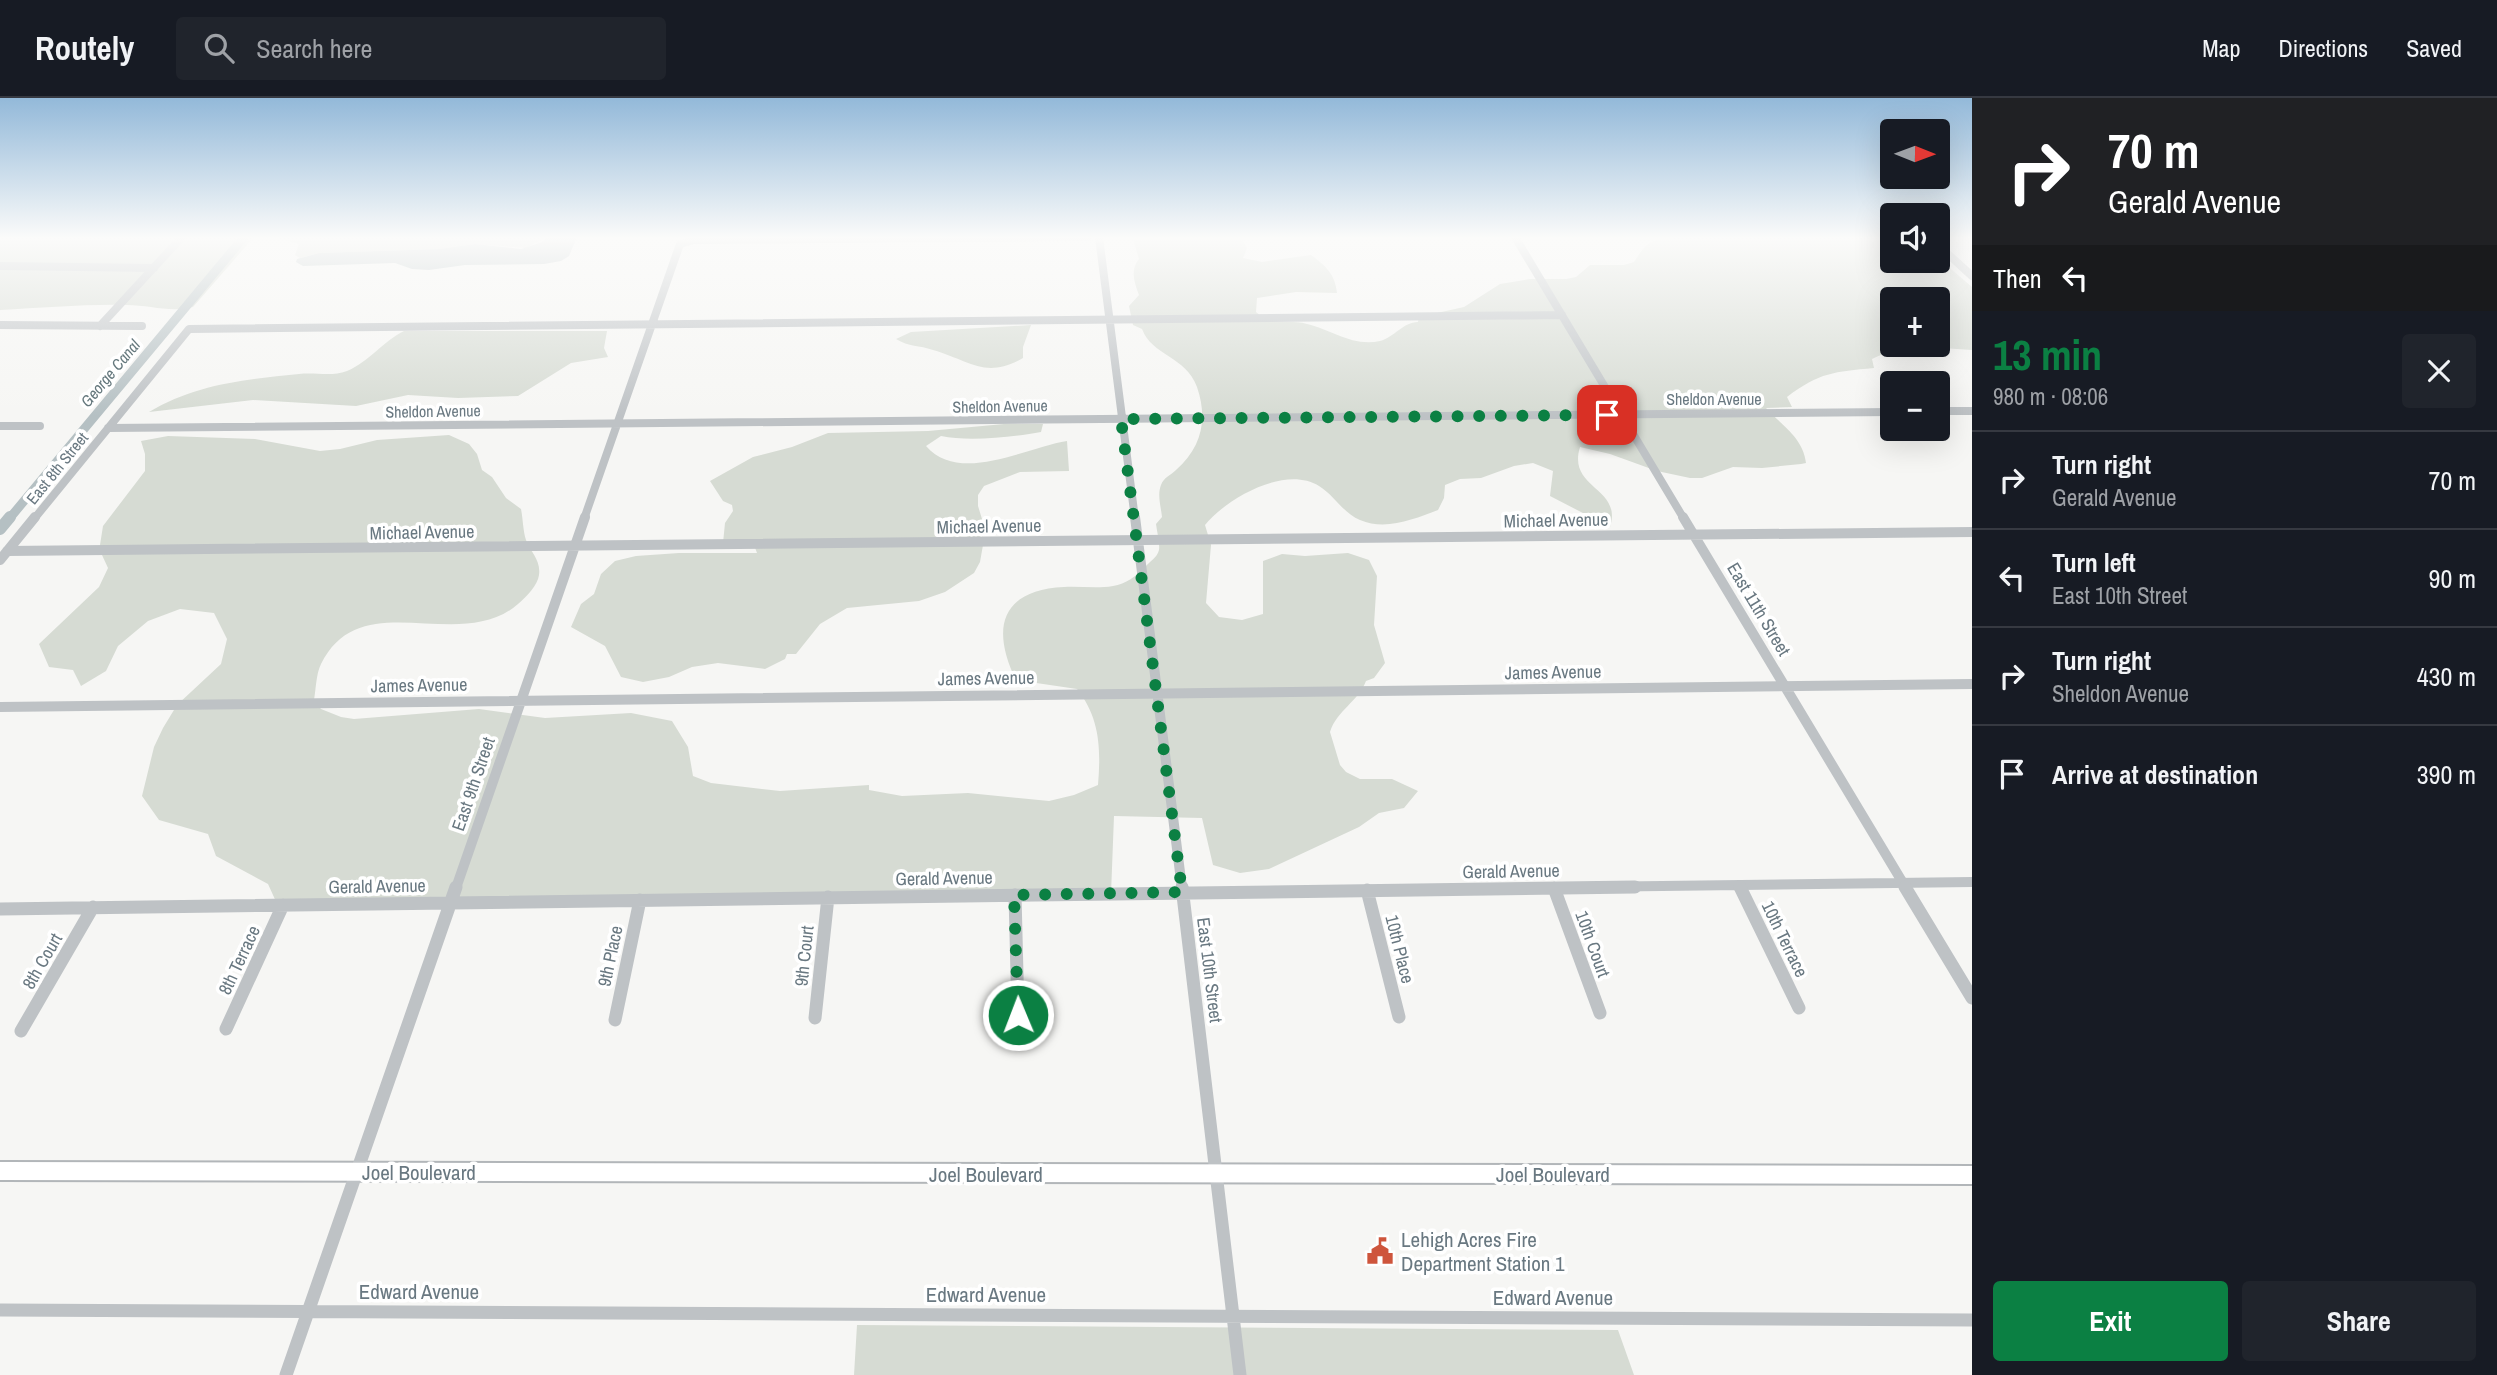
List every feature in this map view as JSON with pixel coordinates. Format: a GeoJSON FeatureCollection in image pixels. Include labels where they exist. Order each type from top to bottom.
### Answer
{"type":"FeatureCollection","features":[{"type":"Feature","properties":{"kind":"main road","name":"Joel Boulevard"},"geometry":{"type":"LineString","coordinates":[[0,1171],[1972,1175]]}},
{"type":"Feature","properties":{"kind":"street"},"geometry":{"type":"LineString","coordinates":[[100,326],[127,297]]}},
{"type":"Feature","properties":{"kind":"street","name":"East 9th Street"},"geometry":{"type":"LineString","coordinates":[[286,1375],[359,1172],[661,297]]}},
{"type":"Feature","properties":{"kind":"street","name":"East 10th Street"},"geometry":{"type":"LineString","coordinates":[[1106,297],[1218,1174],[1240,1375]]}},
{"type":"Feature","properties":{"kind":"street","name":"East 11th Street"},"geometry":{"type":"LineString","coordinates":[[1551,297],[1972,998]]}},
{"type":"Feature","properties":{"kind":"street"},"geometry":{"type":"LineString","coordinates":[[652,323],[1562,315]]}},
{"type":"Feature","properties":{"kind":"street","name":"East 8th Street"},"geometry":{"type":"LineString","coordinates":[[0,560],[189,329],[652,323]]}},
{"type":"Feature","properties":{"kind":"street"},"geometry":{"type":"LineString","coordinates":[[0,325],[142,326]]}},
{"type":"Feature","properties":{"kind":"street"},"geometry":{"type":"LineString","coordinates":[[1950,411],[1972,411]]}},
{"type":"Feature","properties":{"kind":"street","name":"Sheldon Avenue"},"geometry":{"type":"LineString","coordinates":[[108,428],[1880,412]]}},
{"type":"Feature","properties":{"kind":"street"},"geometry":{"type":"LineString","coordinates":[[0,426],[40,426]]}},
{"type":"Feature","properties":{"kind":"street","name":"Michael Avenue"},"geometry":{"type":"LineString","coordinates":[[7,551],[1972,532]]}},
{"type":"Feature","properties":{"kind":"street","name":"James Avenue"},"geometry":{"type":"LineString","coordinates":[[0,707],[1972,684]]}},
{"type":"Feature","properties":{"kind":"street","name":"Gerald Avenue"},"geometry":{"type":"LineString","coordinates":[[0,909],[1972,882]]}},
{"type":"Feature","properties":{"kind":"street","name":"10th Terrace"},"geometry":{"type":"LineString","coordinates":[[1739,885],[1799,1008]]}},
{"type":"Feature","properties":{"kind":"street","name":"10th Court"},"geometry":{"type":"LineString","coordinates":[[1554,888],[1600,1013]]}},
{"type":"Feature","properties":{"kind":"street","name":"10th Place"},"geometry":{"type":"LineString","coordinates":[[1367,890],[1399,1017]]}},
{"type":"Feature","properties":{"kind":"street"},"geometry":{"type":"LineString","coordinates":[[1014,895],[1018,1015]]}},
{"type":"Feature","properties":{"kind":"street","name":"9th Court"},"geometry":{"type":"LineString","coordinates":[[815,1018],[828,897]]}},
{"type":"Feature","properties":{"kind":"street","name":"9th Place"},"geometry":{"type":"LineString","coordinates":[[615,1020],[640,900]]}},
{"type":"Feature","properties":{"kind":"street","name":"8th Terrace"},"geometry":{"type":"LineString","coordinates":[[226,1029],[283,905]]}},
{"type":"Feature","properties":{"kind":"street","name":"8th Court"},"geometry":{"type":"LineString","coordinates":[[21,1031],[93,907]]}},
{"type":"Feature","properties":{"kind":"street","name":"Edward Avenue"},"geometry":{"type":"LineString","coordinates":[[0,1310],[1972,1320]]}},
{"type":"Feature","properties":{"kind":"shaded area"},"geometry":{"type":"Polygon","coordinates":[[[0,297],[202,297],[193,307],[176,309],[95,305],[0,310],[0,297]]]}},
{"type":"Feature","properties":{"kind":"shaded area"},"geometry":{"type":"Polygon","coordinates":[[[1138,297],[1266,297],[1257,298],[1256,312],[1268,320],[1307,324],[1361,342],[1385,339],[1408,324],[1418,322],[1419,317],[1464,307],[1480,297],[1880,297],[1880,356],[1872,359],[1874,368],[1838,372],[1809,382],[1787,397],[1792,407],[1766,408],[1796,439],[1806,463],[1762,468],[1733,467],[1702,478],[1690,478],[1657,471],[1610,454],[1580,447],[1578,461],[1581,472],[1609,504],[1612,514],[1610,527],[1550,496],[1553,471],[1533,463],[1514,466],[1481,478],[1460,479],[1445,485],[1444,498],[1438,510],[1390,524],[1360,520],[1319,486],[1290,479],[1274,482],[1242,495],[1215,515],[1205,525],[1211,545],[1206,603],[1219,617],[1242,620],[1263,614],[1263,561],[1282,554],[1305,556],[1348,553],[1369,560],[1377,576],[1374,625],[1385,663],[1374,678],[1366,681],[1358,695],[1337,718],[1330,732],[1340,765],[1346,772],[1360,779],[1392,779],[1418,791],[1404,808],[1379,813],[1359,827],[1269,869],[1240,873],[1213,865],[1202,818],[1114,816],[1111,894],[278,906],[268,884],[216,856],[208,834],[159,820],[142,796],[154,747],[163,728],[177,705],[221,664],[227,639],[214,613],[180,609],[148,621],[118,646],[106,671],[81,686],[73,670],[49,667],[39,644],[99,587],[108,568],[100,545],[103,526],[145,471],[145,454],[141,441],[168,436],[255,439],[320,451],[377,440],[449,435],[469,444],[477,454],[482,470],[492,477],[506,498],[521,509],[526,540],[539,565],[536,583],[518,604],[495,618],[468,624],[386,623],[360,628],[339,640],[318,672],[314,700],[321,709],[354,719],[479,709],[545,718],[631,713],[672,721],[688,747],[693,776],[711,783],[780,791],[869,785],[869,790],[902,796],[968,793],[1049,801],[1098,785],[1099,746],[1095,723],[1077,689],[1016,680],[1004,644],[1003,628],[1007,615],[1015,604],[1027,595],[1064,587],[1107,587],[1122,583],[1153,559],[1159,550],[1156,524],[1162,517],[1159,497],[1161,485],[1192,452],[1202,421],[1200,399],[1192,377],[1153,345],[1142,329],[1133,325],[1129,306],[1138,297]]]}},
{"type":"Feature","properties":{"kind":"shaded area"},"geometry":{"type":"Polygon","coordinates":[[[1950,297],[1972,297],[1972,350],[1950,348],[1950,297]]]}},
{"type":"Feature","properties":{"kind":"shaded area"},"geometry":{"type":"Polygon","coordinates":[[[1031,325],[1023,347],[1023,358],[998,367],[977,366],[896,339],[911,332],[1031,325]]]}},
{"type":"Feature","properties":{"kind":"shaded area"},"geometry":{"type":"Polygon","coordinates":[[[404,331],[607,331],[604,348],[608,357],[571,363],[518,396],[458,398],[408,395],[356,406],[253,400],[149,412],[185,395],[222,384],[347,371],[404,331]]]}},
{"type":"Feature","properties":{"kind":"shaded area"},"geometry":{"type":"Polygon","coordinates":[[[1004,424],[1043,424],[1041,432],[978,439],[941,436],[926,446],[940,457],[957,463],[975,463],[1014,456],[1067,441],[1069,471],[1020,472],[984,486],[978,495],[983,545],[980,562],[974,573],[945,592],[919,601],[847,608],[820,624],[796,654],[787,654],[785,659],[765,669],[718,663],[692,667],[669,677],[643,682],[621,677],[605,646],[571,627],[581,604],[594,594],[601,574],[615,561],[636,556],[679,553],[757,553],[753,542],[723,543],[725,523],[733,511],[732,505],[723,501],[710,481],[753,457],[792,447],[828,433],[928,431],[1004,424]]]}},
{"type":"Feature","properties":{"kind":"shaded area"},"geometry":{"type":"Polygon","coordinates":[[[857,1325],[1618,1330],[1634,1375],[854,1375],[857,1325]]]}},
{"type":"Feature","properties":{"kind":"waterway","name":"George Canal"},"geometry":{"type":"LineString","coordinates":[[9,519],[194,297]]}},
{"type":"Feature","properties":{"kind":"waterway","name":"George Canal"},"geometry":{"type":"LineString","coordinates":[[0,529],[10,517]]}},
{"type":"Feature","properties":{"kind":"place","name":"Lehigh Acres Fire Department Station 1"},"geometry":{"type":"Point","coordinates":[1380,1251]}},
{"type":"Feature","properties":{"kind":"route"},"geometry":{"type":"LineString","coordinates":[[1018,1015],[1014,895],[1182,892],[1121,419],[1607,415]]}}]}
